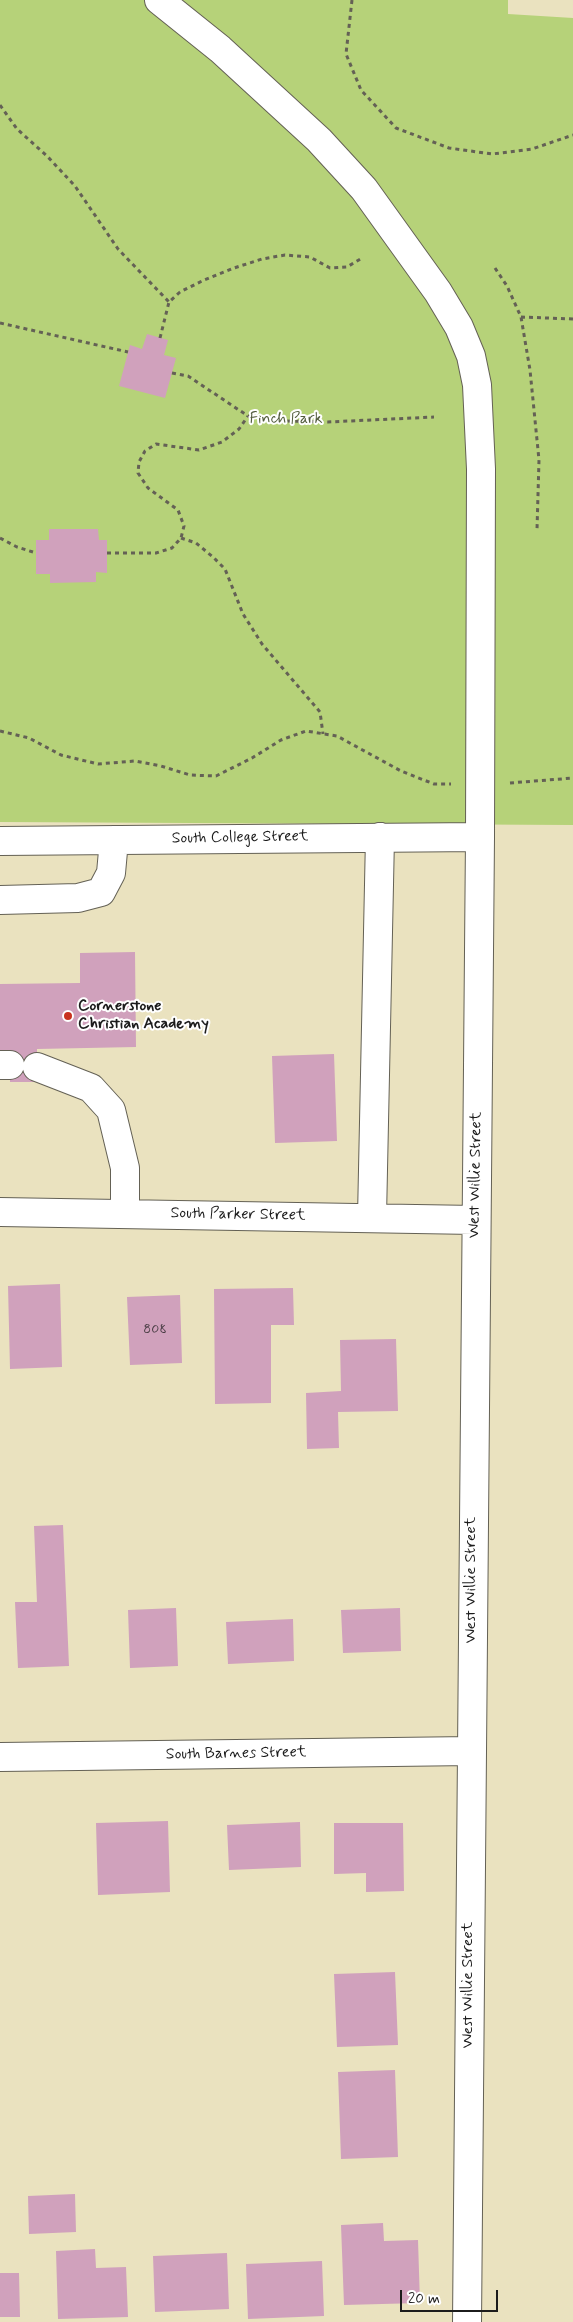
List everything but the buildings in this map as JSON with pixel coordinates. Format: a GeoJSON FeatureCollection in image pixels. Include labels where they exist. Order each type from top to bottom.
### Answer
{"type":"FeatureCollection","features":[{"type":"Feature","properties":{"kind":"street","name":"West Willie Street"},"geometry":{"type":"LineString","coordinates":[[159,0],[220,48],[313,134],[364,189],[438,292],[459,327],[471,356],[477,385],[481,469],[480,837],[466,2322]]}},
{"type":"Feature","properties":{"kind":"street"},"geometry":{"type":"LineString","coordinates":[[372,1217],[380,837]]}},
{"type":"Feature","properties":{"kind":"street","name":"South College Street"},"geometry":{"type":"LineString","coordinates":[[0,841],[480,837]]}},
{"type":"Feature","properties":{"kind":"street"},"geometry":{"type":"LineString","coordinates":[[0,900],[78,898],[101,892],[111,873],[114,840]]}},
{"type":"Feature","properties":{"kind":"street"},"geometry":{"type":"LineString","coordinates":[[37,1067],[91,1088],[112,1110],[125,1168],[125,1214]]}},
{"type":"Feature","properties":{"kind":"street","name":"South Parker Street"},"geometry":{"type":"LineString","coordinates":[[0,1212],[475,1220]]}},
{"type":"Feature","properties":{"kind":"street","name":"South Barnes Street"},"geometry":{"type":"LineString","coordinates":[[0,1757],[471,1751]]}},
{"type":"Feature","properties":{"kind":"path"},"geometry":{"type":"LineString","coordinates":[[352,0],[346,54],[361,90],[396,128],[450,148],[492,154],[532,149],[573,135]]}},
{"type":"Feature","properties":{"kind":"path"},"geometry":{"type":"LineString","coordinates":[[0,105],[16,129],[47,156],[75,186],[118,249],[169,302]]}},
{"type":"Feature","properties":{"kind":"path"},"geometry":{"type":"LineString","coordinates":[[160,338],[169,302],[180,292],[204,280],[262,259],[285,255],[310,257],[330,268],[347,267],[362,258]]}},
{"type":"Feature","properties":{"kind":"path"},"geometry":{"type":"LineString","coordinates":[[495,268],[507,286],[521,317],[536,413],[539,460],[537,530]]}},
{"type":"Feature","properties":{"kind":"path"},"geometry":{"type":"LineString","coordinates":[[521,317],[573,319]]}},
{"type":"Feature","properties":{"kind":"path"},"geometry":{"type":"LineString","coordinates":[[0,323],[128,352]]}},
{"type":"Feature","properties":{"kind":"path"},"geometry":{"type":"LineString","coordinates":[[172,373],[188,376],[248,416],[285,421],[328,422],[434,417]]}},
{"type":"Feature","properties":{"kind":"path"},"geometry":{"type":"LineString","coordinates":[[107,553],[156,553],[172,548],[181,538],[184,526],[178,510],[148,488],[138,473],[139,462],[145,451],[156,444],[199,450],[222,442],[239,429],[248,416]]}},
{"type":"Feature","properties":{"kind":"path"},"geometry":{"type":"LineString","coordinates":[[0,538],[16,547],[36,553]]}},
{"type":"Feature","properties":{"kind":"path"},"geometry":{"type":"LineString","coordinates":[[181,538],[196,544],[214,556],[225,569],[243,614],[252,629],[262,644],[282,664],[320,712],[323,734]]}},
{"type":"Feature","properties":{"kind":"path"},"geometry":{"type":"LineString","coordinates":[[0,732],[29,738],[61,755],[98,764],[135,762],[161,766],[190,776],[216,776],[252,758],[281,740],[306,731],[337,736],[401,771],[434,784],[452,784]]}},
{"type":"Feature","properties":{"kind":"path"},"geometry":{"type":"LineString","coordinates":[[510,783],[573,778]]}},
{"type":"Feature","properties":{"kind":"green space","name":"Finch Park"},"geometry":{"type":"Polygon","coordinates":[[[0,0],[508,0],[508,14],[573,18],[573,825],[0,822],[0,0]]]}},
{"type":"Feature","properties":{"kind":"place","name":"Cornerstone Christian Academy"},"geometry":{"type":"Point","coordinates":[68,1016]}}]}
